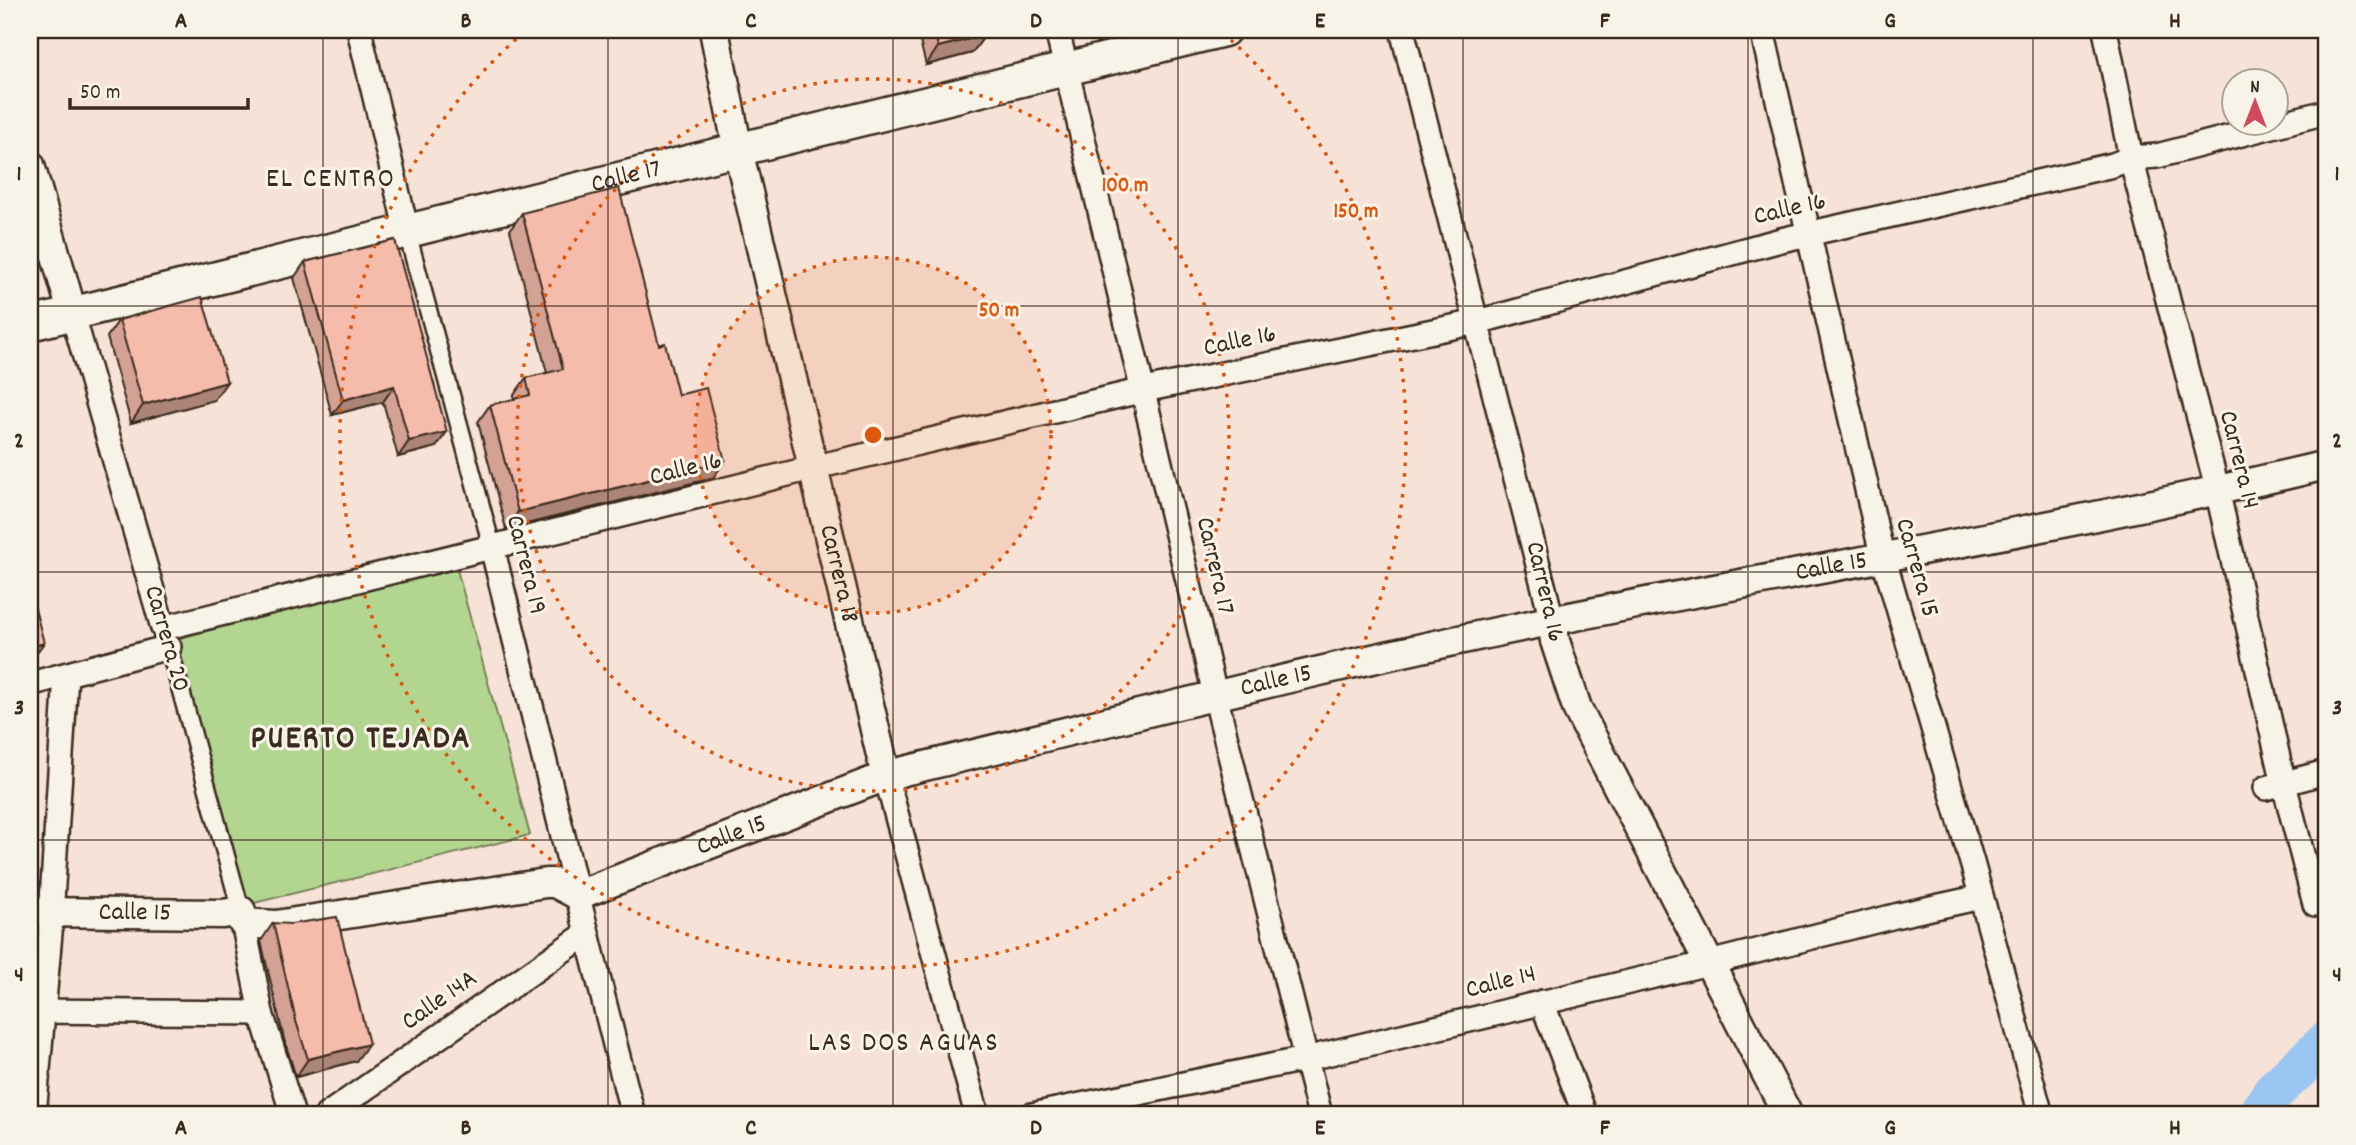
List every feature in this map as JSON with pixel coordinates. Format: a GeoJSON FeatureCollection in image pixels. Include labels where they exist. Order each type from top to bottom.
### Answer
{"type":"FeatureCollection","features":[{"type":"Feature","properties":{"kind":"main road","name":"Calle 17"},"geometry":{"type":"LineString","coordinates":[[30,324],[1224,30]]}},
{"type":"Feature","properties":{"kind":"street","name":"Carrera 19"},"geometry":{"type":"LineString","coordinates":[[359,30],[407,232],[492,547],[633,1115]]}},
{"type":"Feature","properties":{"kind":"street","name":"Carrera 18"},"geometry":{"type":"LineString","coordinates":[[714,30],[738,150],[886,776],[976,1115]]}},
{"type":"Feature","properties":{"kind":"street","name":"Carrera 17"},"geometry":{"type":"LineString","coordinates":[[1057,30],[1216,696],[1320,1115]]}},
{"type":"Feature","properties":{"kind":"street","name":"Carrera 16"},"geometry":{"type":"LineString","coordinates":[[1402,30],[1552,620],[1555,641],[1577,708],[1788,1115]]}},
{"type":"Feature","properties":{"kind":"street","name":"Carrera 15"},"geometry":{"type":"LineString","coordinates":[[1762,30],[1884,557],[2041,1115]]}},
{"type":"Feature","properties":{"kind":"street","name":"Carrera 14"},"geometry":{"type":"LineString","coordinates":[[2105,30],[2131,158],[2216,489],[2275,786],[2315,904]]}},
{"type":"Feature","properties":{"kind":"street","name":"Calle 16"},"geometry":{"type":"LineString","coordinates":[[30,684],[66,675],[166,637],[492,547],[1144,390],[1477,322],[1809,233],[2113,165],[2131,158],[2157,156],[2326,112]]}},
{"type":"Feature","properties":{"kind":"street","name":"Carrera 20"},"geometry":{"type":"LineString","coordinates":[[30,165],[166,637],[242,917],[261,1013],[293,1115]]}},
{"type":"Feature","properties":{"kind":"street","name":"Calle 15"},"geometry":{"type":"LineString","coordinates":[[40,912],[223,914],[276,925],[545,883],[555,883],[578,895],[886,776],[1216,696],[1552,620],[2141,508],[2326,464]]}},
{"type":"Feature","properties":{"kind":"street"},"geometry":{"type":"LineString","coordinates":[[34,1115],[36,1011],[50,933],[40,912],[66,675]]}},
{"type":"Feature","properties":{"kind":"street"},"geometry":{"type":"LineString","coordinates":[[2275,786],[2326,772]]}},
{"type":"Feature","properties":{"kind":"street","name":"Calle 14"},"geometry":{"type":"LineString","coordinates":[[1032,1115],[1305,1059],[1981,897]]}},
{"type":"Feature","properties":{"kind":"street","name":"Calle 14A"},"geometry":{"type":"LineString","coordinates":[[327,1115],[586,934]]}},
{"type":"Feature","properties":{"kind":"street"},"geometry":{"type":"LineString","coordinates":[[1542,1002],[1585,1115]]}},
{"type":"Feature","properties":{"kind":"street"},"geometry":{"type":"LineString","coordinates":[[36,1011],[261,1013]]}},
{"type":"Feature","properties":{"kind":"green space"},"geometry":{"type":"Polygon","coordinates":[[[456,566],[530,835],[246,905],[173,640],[456,566]]]}},
{"type":"Feature","properties":{"kind":"building"},"geometry":{"type":"Polygon","coordinates":[[[934,30],[983,30],[985,35],[938,47],[934,30]]]}},
{"type":"Feature","properties":{"kind":"building"},"geometry":{"type":"Polygon","coordinates":[[[619,188],[659,345],[665,343],[678,395],[706,388],[725,461],[518,512],[490,405],[530,395],[526,378],[563,369],[522,213],[619,188]]]}},
{"type":"Feature","properties":{"kind":"building"},"geometry":{"type":"Polygon","coordinates":[[[395,240],[447,432],[409,441],[394,386],[343,400],[305,262],[395,240]]]}},
{"type":"Feature","properties":{"kind":"building"},"geometry":{"type":"Polygon","coordinates":[[[202,297],[227,382],[143,405],[119,320],[202,297]]]}},
{"type":"Feature","properties":{"kind":"building"},"geometry":{"type":"Polygon","coordinates":[[[30,590],[44,643],[30,647],[30,590]]]}},
{"type":"Feature","properties":{"kind":"building"},"geometry":{"type":"Polygon","coordinates":[[[337,917],[369,1044],[308,1059],[296,1021],[273,923],[291,924],[337,917]]]}},
{"type":"Feature","properties":{"kind":"waterway"},"geometry":{"type":"LineString","coordinates":[[2258,1115],[2275,1090],[2326,1043]]}},
{"type":"Feature","properties":{"kind":"district","name":"EL CENTRO"},"geometry":{"type":"Point","coordinates":[331,181]}},
{"type":"Feature","properties":{"kind":"district","name":"PUERTO TEJADA"},"geometry":{"type":"Point","coordinates":[361,740]}},
{"type":"Feature","properties":{"kind":"district","name":"LAS DOS AGUAS"},"geometry":{"type":"Point","coordinates":[904,1045]}}]}
